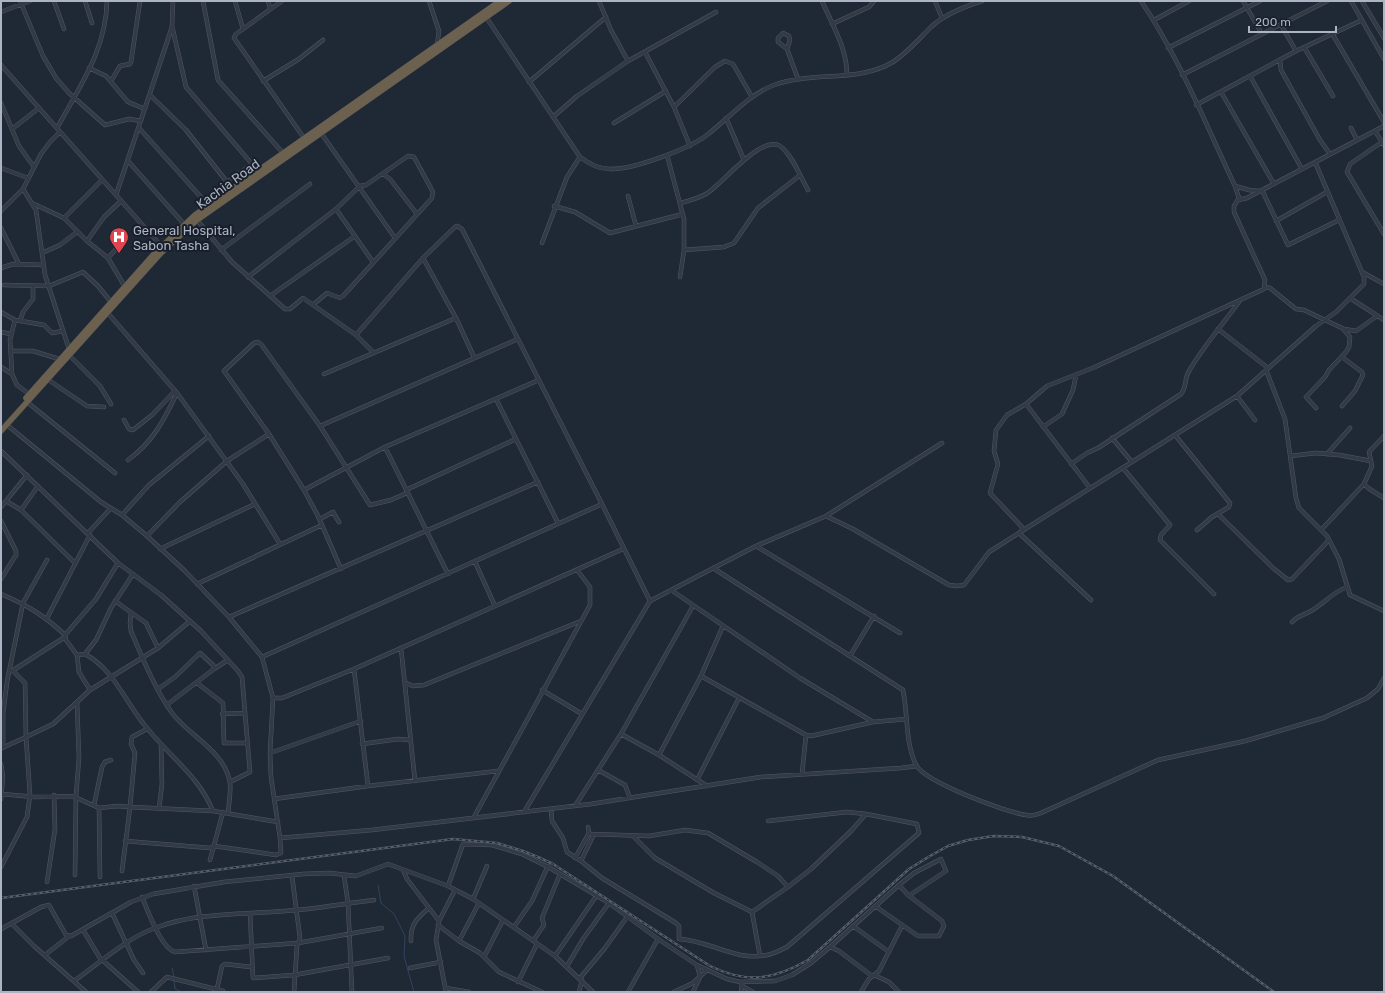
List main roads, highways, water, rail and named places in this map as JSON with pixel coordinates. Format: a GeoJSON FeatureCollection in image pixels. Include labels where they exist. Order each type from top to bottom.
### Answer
{"type":"FeatureCollection","features":[{"type":"Feature","properties":{"kind":"highway","name":"Kachia Road"},"geometry":{"type":"LineString","coordinates":[[1,431],[4,425],[59,359],[69,352],[164,250],[222,198],[304,138],[500,1]]}},
{"type":"Feature","properties":{"kind":"highway","name":"Kachia Road"},"geometry":{"type":"LineString","coordinates":[[4,425],[27,402],[111,302],[184,224],[208,205],[222,198],[320,132],[509,1]]}},
{"type":"Feature","properties":{"kind":"waterway"},"geometry":{"type":"LineString","coordinates":[[378,885],[381,903],[394,914],[405,936],[404,956],[414,992]]}},
{"type":"Feature","properties":{"kind":"waterway"},"geometry":{"type":"LineString","coordinates":[[172,968],[174,977]]}},
{"type":"Feature","properties":{"kind":"waterway"},"geometry":{"type":"LineString","coordinates":[[174,980],[175,989],[182,992]]}},
{"type":"Feature","properties":{"kind":"railway"},"geometry":{"type":"LineString","coordinates":[[1,898],[453,839],[497,843],[523,851],[553,864],[710,966],[723,972],[736,975],[760,977],[783,972],[808,960],[909,869],[948,846],[968,840],[994,836],[1022,837],[1059,846],[1113,876],[1274,992]]}},
{"type":"Feature","properties":{"kind":"place","name":"General Hospital, Sabon Tasha"},"geometry":{"type":"Point","coordinates":[119,254]}}]}
